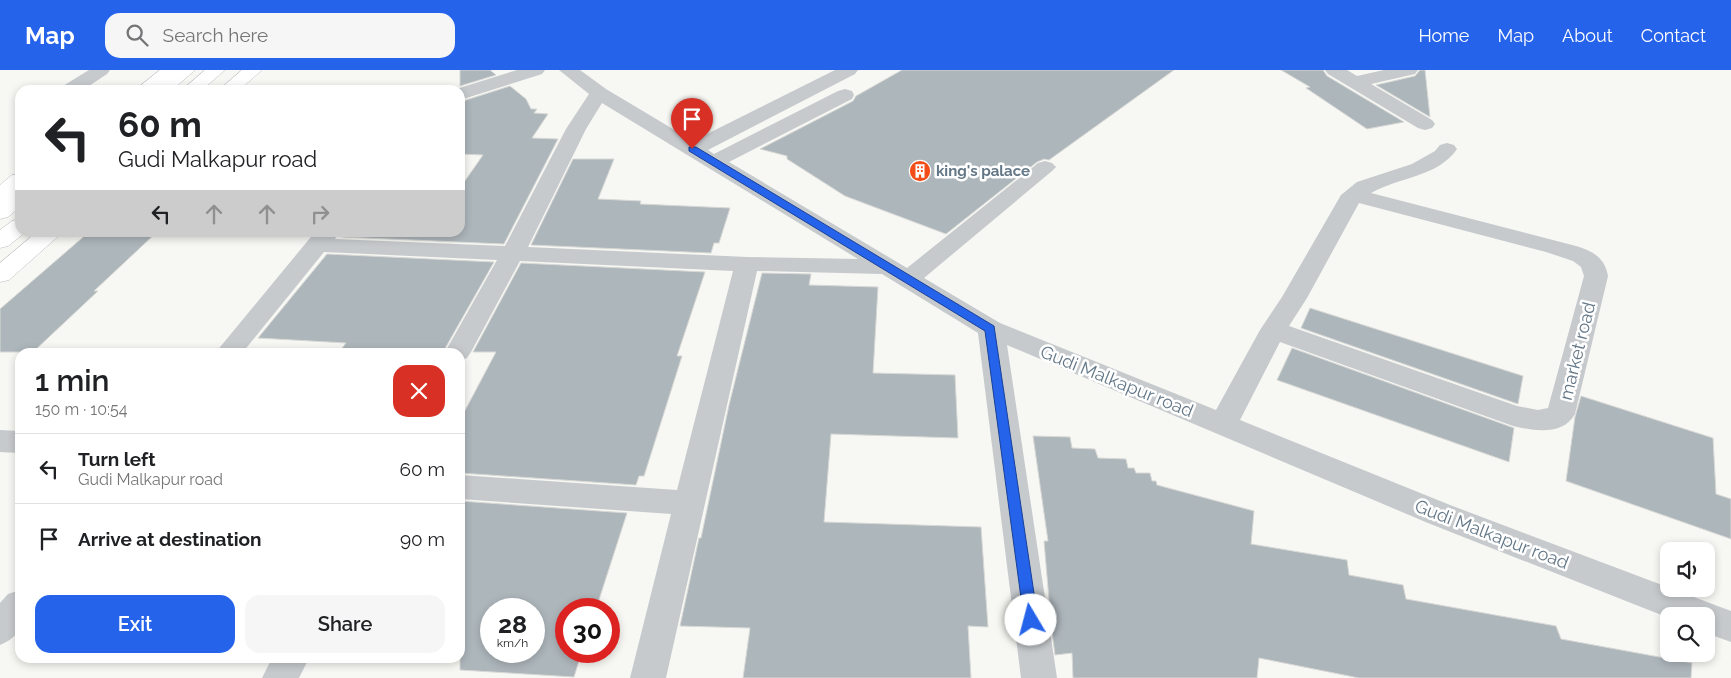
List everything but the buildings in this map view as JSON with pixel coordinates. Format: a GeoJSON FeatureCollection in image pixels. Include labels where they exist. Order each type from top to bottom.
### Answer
{"type":"FeatureCollection","features":[{"type":"Feature","properties":{"kind":"main road"},"geometry":{"type":"LineString","coordinates":[[151,85],[172,70]]}},
{"type":"Feature","properties":{"kind":"main road"},"geometry":{"type":"LineString","coordinates":[[166,85],[186,70]]}},
{"type":"Feature","properties":{"kind":"main road"},"geometry":{"type":"LineString","coordinates":[[197,85],[216,70]]}},
{"type":"Feature","properties":{"kind":"main road"},"geometry":{"type":"LineString","coordinates":[[234,85],[253,70]]}},
{"type":"Feature","properties":{"kind":"main road"},"geometry":{"type":"LineString","coordinates":[[0,195],[15,184]]}},
{"type":"Feature","properties":{"kind":"main road"},"geometry":{"type":"LineString","coordinates":[[0,212],[15,200]]}},
{"type":"Feature","properties":{"kind":"main road"},"geometry":{"type":"LineString","coordinates":[[0,241],[15,230]]}},
{"type":"Feature","properties":{"kind":"main road"},"geometry":{"type":"LineString","coordinates":[[0,275],[46,237]]}},
{"type":"Feature","properties":{"kind":"street"},"geometry":{"type":"LineString","coordinates":[[78,85],[101,70]]}},
{"type":"Feature","properties":{"kind":"street"},"geometry":{"type":"LineString","coordinates":[[465,92],[536,70]]}},
{"type":"Feature","properties":{"kind":"street","name":"Gudi Malkapur road"},"geometry":{"type":"LineString","coordinates":[[568,70],[599,93],[991,329],[1439,514],[1679,607]]}},
{"type":"Feature","properties":{"kind":"street"},"geometry":{"type":"LineString","coordinates":[[703,156],[849,70]]}},
{"type":"Feature","properties":{"kind":"street"},"geometry":{"type":"LineString","coordinates":[[1334,70],[1425,124]]}},
{"type":"Feature","properties":{"kind":"street"},"geometry":{"type":"LineString","coordinates":[[1354,82],[1409,70]]}},
{"type":"Feature","properties":{"kind":"street"},"geometry":{"type":"LineString","coordinates":[[460,348],[513,253],[576,129],[599,93]]}},
{"type":"Feature","properties":{"kind":"street"},"geometry":{"type":"LineString","coordinates":[[703,156],[845,95]]}},
{"type":"Feature","properties":{"kind":"street"},"geometry":{"type":"LineString","coordinates":[[1223,425],[1273,330],[1294,298],[1349,200],[1365,187],[1419,168],[1442,156],[1447,149]]}},
{"type":"Feature","properties":{"kind":"street"},"geometry":{"type":"LineString","coordinates":[[232,348],[323,239],[513,253],[898,273],[1045,167]]}},
{"type":"Feature","properties":{"kind":"street","name":"market road"},"geometry":{"type":"LineString","coordinates":[[1273,330],[1513,416],[1534,420],[1553,420],[1561,414],[1596,276],[1596,267],[1592,262],[1587,258],[1554,247],[1354,195]]}},
{"type":"Feature","properties":{"kind":"street"},"geometry":{"type":"LineString","coordinates":[[648,678],[747,264]]}},
{"type":"Feature","properties":{"kind":"street"},"geometry":{"type":"LineString","coordinates":[[991,329],[1039,678]]}},
{"type":"Feature","properties":{"kind":"street"},"geometry":{"type":"LineString","coordinates":[[0,441],[15,442]]}},
{"type":"Feature","properties":{"kind":"street"},"geometry":{"type":"LineString","coordinates":[[465,487],[690,503]]}},
{"type":"Feature","properties":{"kind":"street"},"geometry":{"type":"LineString","coordinates":[[0,629],[15,611]]}},
{"type":"Feature","properties":{"kind":"street","name":"Gudi Malkapur road"},"geometry":{"type":"LineString","coordinates":[[1715,621],[1731,627]]}},
{"type":"Feature","properties":{"kind":"street"},"geometry":{"type":"LineString","coordinates":[[280,678],[288,663]]}},
{"type":"Feature","properties":{"kind":"place","name":"king's palace"},"geometry":{"type":"Point","coordinates":[920,171]}},
{"type":"Feature","properties":{"kind":"route"},"geometry":{"type":"LineString","coordinates":[[692,149],[991,329],[1031,620]]}}]}
